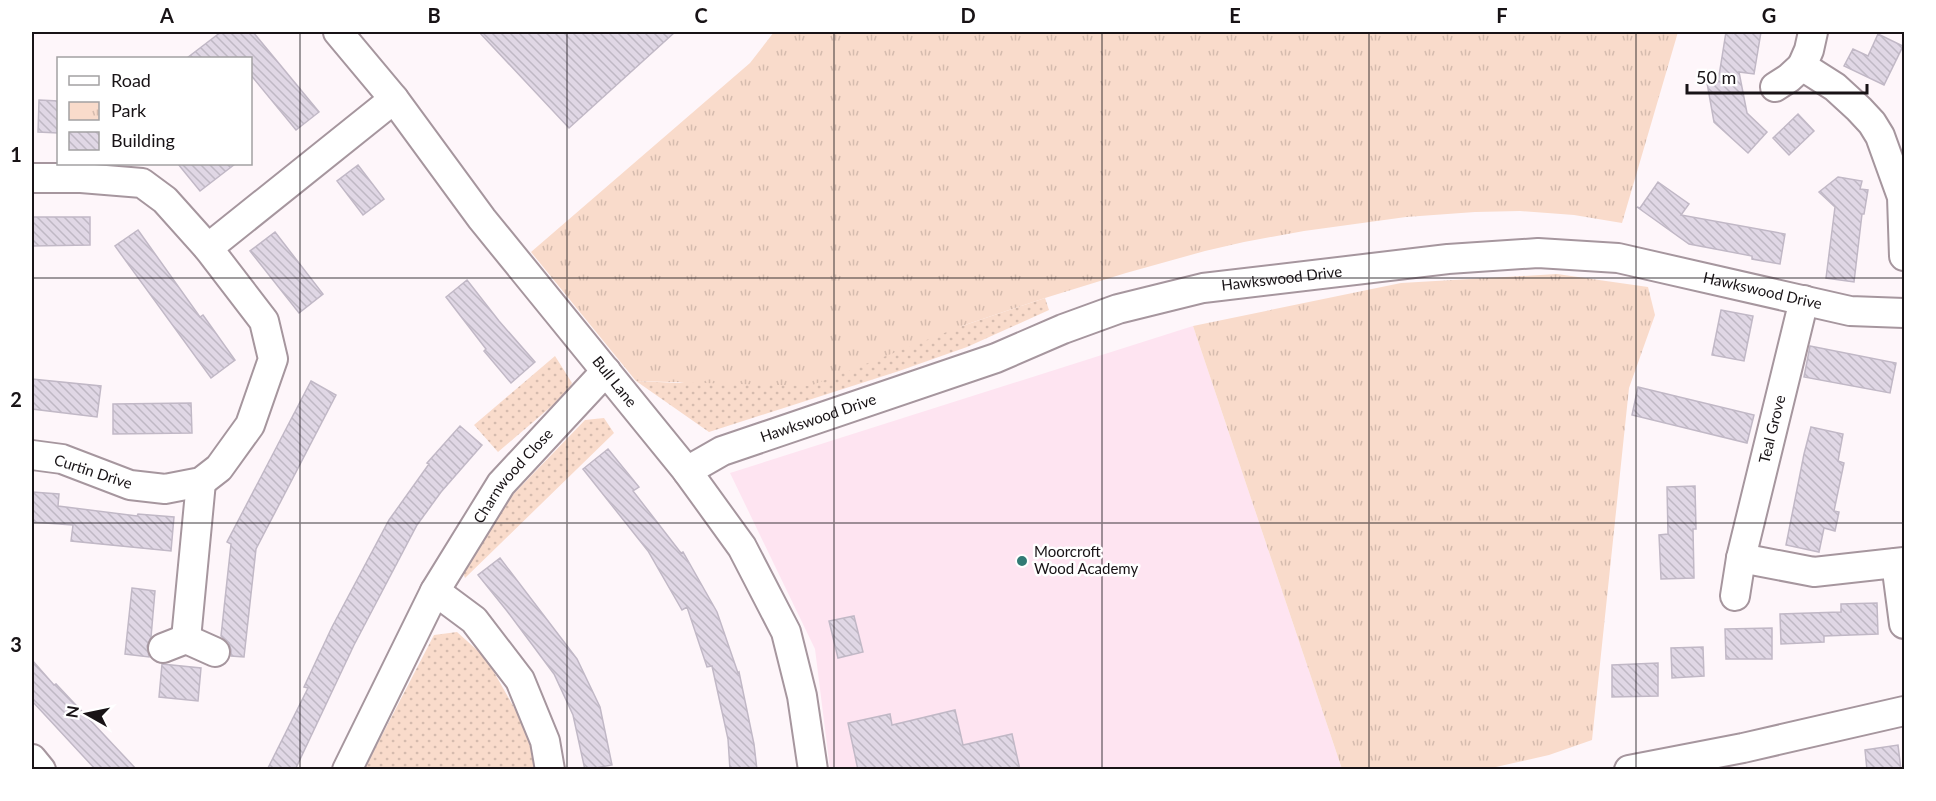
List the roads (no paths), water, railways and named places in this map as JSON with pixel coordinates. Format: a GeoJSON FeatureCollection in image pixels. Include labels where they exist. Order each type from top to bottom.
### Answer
{"type":"FeatureCollection","features":[{"type":"Feature","properties":{"kind":"street","name":"Bull Lane"},"geometry":{"type":"LineString","coordinates":[[338,32],[394,99],[482,219],[687,471],[742,547],[786,632],[802,696],[813,770]]}},
{"type":"Feature","properties":{"kind":"street"},"geometry":{"type":"LineString","coordinates":[[1775,87],[1802,66],[1813,32]]}},
{"type":"Feature","properties":{"kind":"street"},"geometry":{"type":"LineString","coordinates":[[1802,66],[1835,87],[1872,123],[1880,136],[1902,197],[1905,256]]}},
{"type":"Feature","properties":{"kind":"street"},"geometry":{"type":"LineString","coordinates":[[208,248],[394,99]]}},
{"type":"Feature","properties":{"kind":"street"},"geometry":{"type":"LineString","coordinates":[[32,178],[81,178],[142,183],[165,200],[208,248],[264,321],[273,359],[250,425],[219,468],[201,482],[175,644],[214,652]]}},
{"type":"Feature","properties":{"kind":"street","name":"Hawkswood Drive"},"geometry":{"type":"LineString","coordinates":[[687,471],[722,451],[996,358],[1063,329],[1118,309],[1203,288],[1448,259],[1538,252],[1618,258],[1850,310],[1905,313]]}},
{"type":"Feature","properties":{"kind":"street","name":"Teal Grove"},"geometry":{"type":"LineString","coordinates":[[1735,596],[1741,558],[1803,300]]}},
{"type":"Feature","properties":{"kind":"street","name":"Charnwood Close"},"geometry":{"type":"LineString","coordinates":[[347,770],[435,591],[501,484],[606,371]]}},
{"type":"Feature","properties":{"kind":"street","name":"Curtin Drive"},"geometry":{"type":"LineString","coordinates":[[32,454],[62,459],[130,485],[165,489],[201,482]]}},
{"type":"Feature","properties":{"kind":"street"},"geometry":{"type":"LineString","coordinates":[[1741,558],[1814,572],[1900,563],[1905,624]]}},
{"type":"Feature","properties":{"kind":"street"},"geometry":{"type":"LineString","coordinates":[[435,591],[474,620],[520,680],[545,741],[550,770]]}},
{"type":"Feature","properties":{"kind":"street"},"geometry":{"type":"LineString","coordinates":[[1629,770],[1743,748],[1905,711]]}},
{"type":"Feature","properties":{"kind":"street"},"geometry":{"type":"LineString","coordinates":[[32,759],[41,770]]}},
{"type":"Feature","properties":{"kind":"place","name":"Moorcroft Wood Academy"},"geometry":{"type":"Point","coordinates":[1022,561]}}]}
